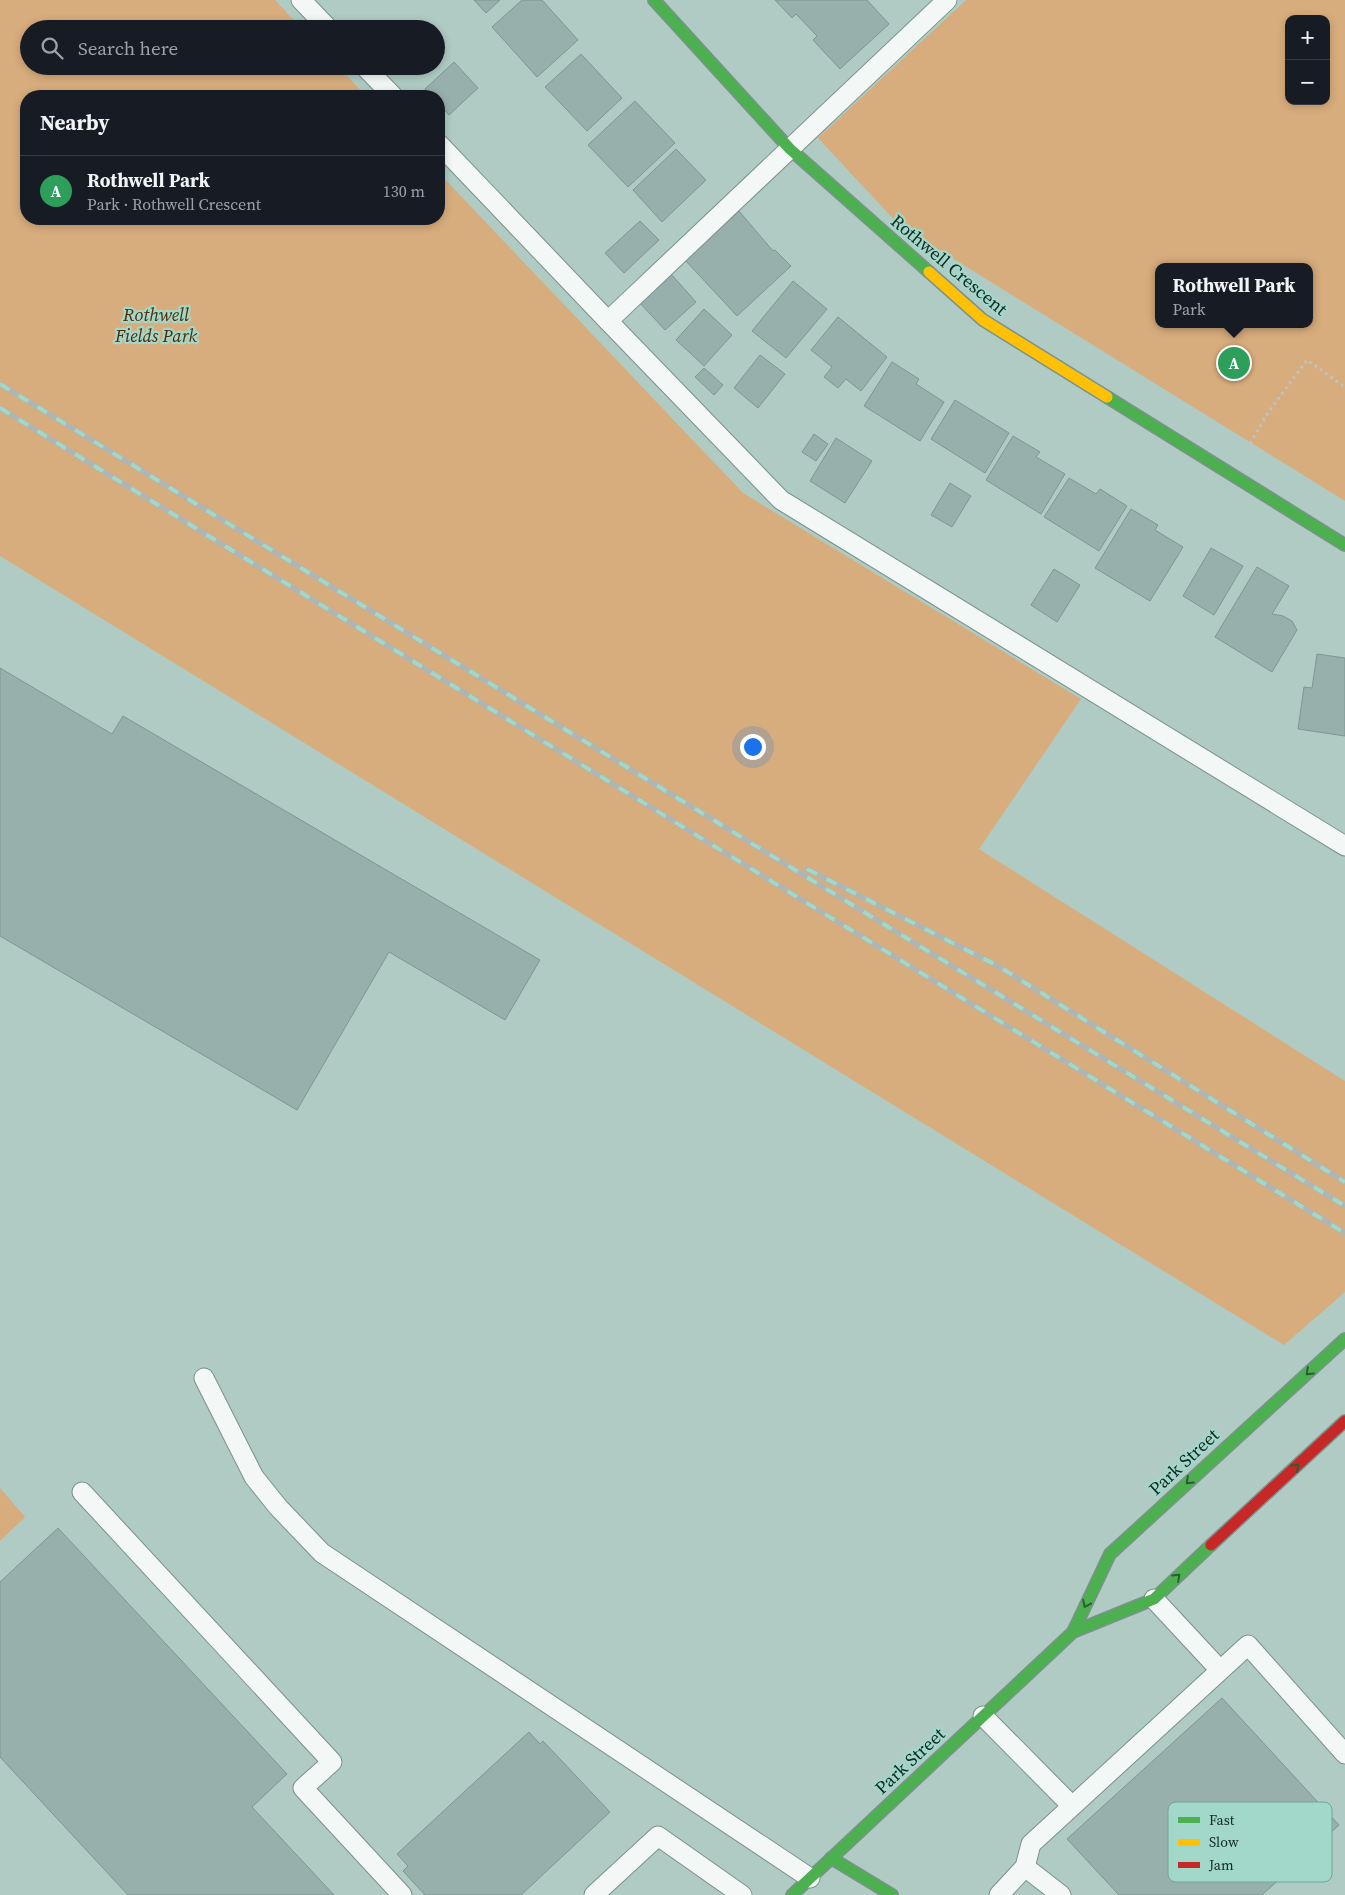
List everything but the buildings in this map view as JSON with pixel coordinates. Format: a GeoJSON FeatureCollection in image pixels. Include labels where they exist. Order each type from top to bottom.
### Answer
{"type":"FeatureCollection","features":[{"type":"Feature","properties":{"kind":"main road","name":"Rothwell Crescent"},"geometry":{"type":"LineString","coordinates":[[654,0],[790,149],[983,320],[1345,546]]}},
{"type":"Feature","properties":{"kind":"main road","name":"Park Street"},"geometry":{"type":"LineString","coordinates":[[1073,1632],[1110,1554],[1345,1339]]}},
{"type":"Feature","properties":{"kind":"main road","name":"Park Street"},"geometry":{"type":"LineString","coordinates":[[792,1895],[1073,1632],[1154,1599],[1345,1421]]}},
{"type":"Feature","properties":{"kind":"main road"},"geometry":{"type":"LineString","coordinates":[[832,1858],[892,1895]]}},
{"type":"Feature","properties":{"kind":"lane"},"geometry":{"type":"LineString","coordinates":[[301,0],[320,20]]}},
{"type":"Feature","properties":{"kind":"lane"},"geometry":{"type":"LineString","coordinates":[[608,321],[947,0]]}},
{"type":"Feature","properties":{"kind":"lane"},"geometry":{"type":"LineString","coordinates":[[373,75],[387,90]]}},
{"type":"Feature","properties":{"kind":"lane"},"geometry":{"type":"LineString","coordinates":[[445,150],[781,500],[1345,846]]}},
{"type":"Feature","properties":{"kind":"lane"},"geometry":{"type":"LineString","coordinates":[[204,1378],[254,1477],[278,1507],[322,1553],[810,1878]]}},
{"type":"Feature","properties":{"kind":"lane"},"geometry":{"type":"LineString","coordinates":[[82,1492],[332,1762],[303,1788],[402,1895]]}},
{"type":"Feature","properties":{"kind":"lane"},"geometry":{"type":"LineString","coordinates":[[1154,1599],[1220,1670]]}},
{"type":"Feature","properties":{"kind":"lane"},"geometry":{"type":"LineString","coordinates":[[999,1895],[1025,1867],[1031,1844],[1248,1645],[1345,1754]]}},
{"type":"Feature","properties":{"kind":"lane"},"geometry":{"type":"LineString","coordinates":[[983,1716],[1072,1806]]}},
{"type":"Feature","properties":{"kind":"lane"},"geometry":{"type":"LineString","coordinates":[[594,1895],[658,1836],[742,1895]]}},
{"type":"Feature","properties":{"kind":"lane"},"geometry":{"type":"LineString","coordinates":[[1025,1867],[1061,1895]]}},
{"type":"Feature","properties":{"kind":"path"},"geometry":{"type":"LineString","coordinates":[[1232,475],[1267,414],[1307,360],[1345,387]]}},
{"type":"Feature","properties":{"kind":"green space","name":"Rothwell Fields Park"},"geometry":{"type":"Polygon","coordinates":[[[0,0],[275,0],[294,20],[20,20],[20,75],[346,75],[360,90],[20,90],[20,225],[445,225],[445,179],[743,493],[1081,699],[979,849],[1345,1081],[1345,1292],[1284,1345],[0,556],[0,0]]]}},
{"type":"Feature","properties":{"kind":"green space"},"geometry":{"type":"Polygon","coordinates":[[[966,0],[1345,0],[1345,501],[899,225],[818,138],[966,0]]]}},
{"type":"Feature","properties":{"kind":"green space"},"geometry":{"type":"Polygon","coordinates":[[[0,1488],[25,1517],[0,1541],[0,1488]]]}},
{"type":"Feature","properties":{"kind":"railway"},"geometry":{"type":"LineString","coordinates":[[0,384],[1345,1206]]}},
{"type":"Feature","properties":{"kind":"railway"},"geometry":{"type":"LineString","coordinates":[[0,408],[1345,1233]]}},
{"type":"Feature","properties":{"kind":"railway"},"geometry":{"type":"LineString","coordinates":[[807,869],[998,966],[1345,1182]]}},
{"type":"Feature","properties":{"kind":"traffic: fast"},"geometry":{"type":"LineString","coordinates":[[654,0],[790,149],[929,272]]}},
{"type":"Feature","properties":{"kind":"traffic: fast"},"geometry":{"type":"LineString","coordinates":[[1107,397],[1345,545]]}},
{"type":"Feature","properties":{"kind":"traffic: fast"},"geometry":{"type":"LineString","coordinates":[[1073,1632],[1110,1554],[1345,1339]]}},
{"type":"Feature","properties":{"kind":"traffic: fast"},"geometry":{"type":"LineString","coordinates":[[792,1895],[1073,1632],[1154,1599],[1211,1545]]}},
{"type":"Feature","properties":{"kind":"traffic: fast"},"geometry":{"type":"LineString","coordinates":[[831,1858],[892,1895]]}},
{"type":"Feature","properties":{"kind":"traffic: slow"},"geometry":{"type":"LineString","coordinates":[[929,272],[983,320],[1107,397]]}},
{"type":"Feature","properties":{"kind":"traffic: jam"},"geometry":{"type":"LineString","coordinates":[[1211,1545],[1345,1421]]}},
{"type":"Feature","properties":{"kind":"place","name":"Rothwell Park"},"geometry":{"type":"Point","coordinates":[1234,363]}}]}
